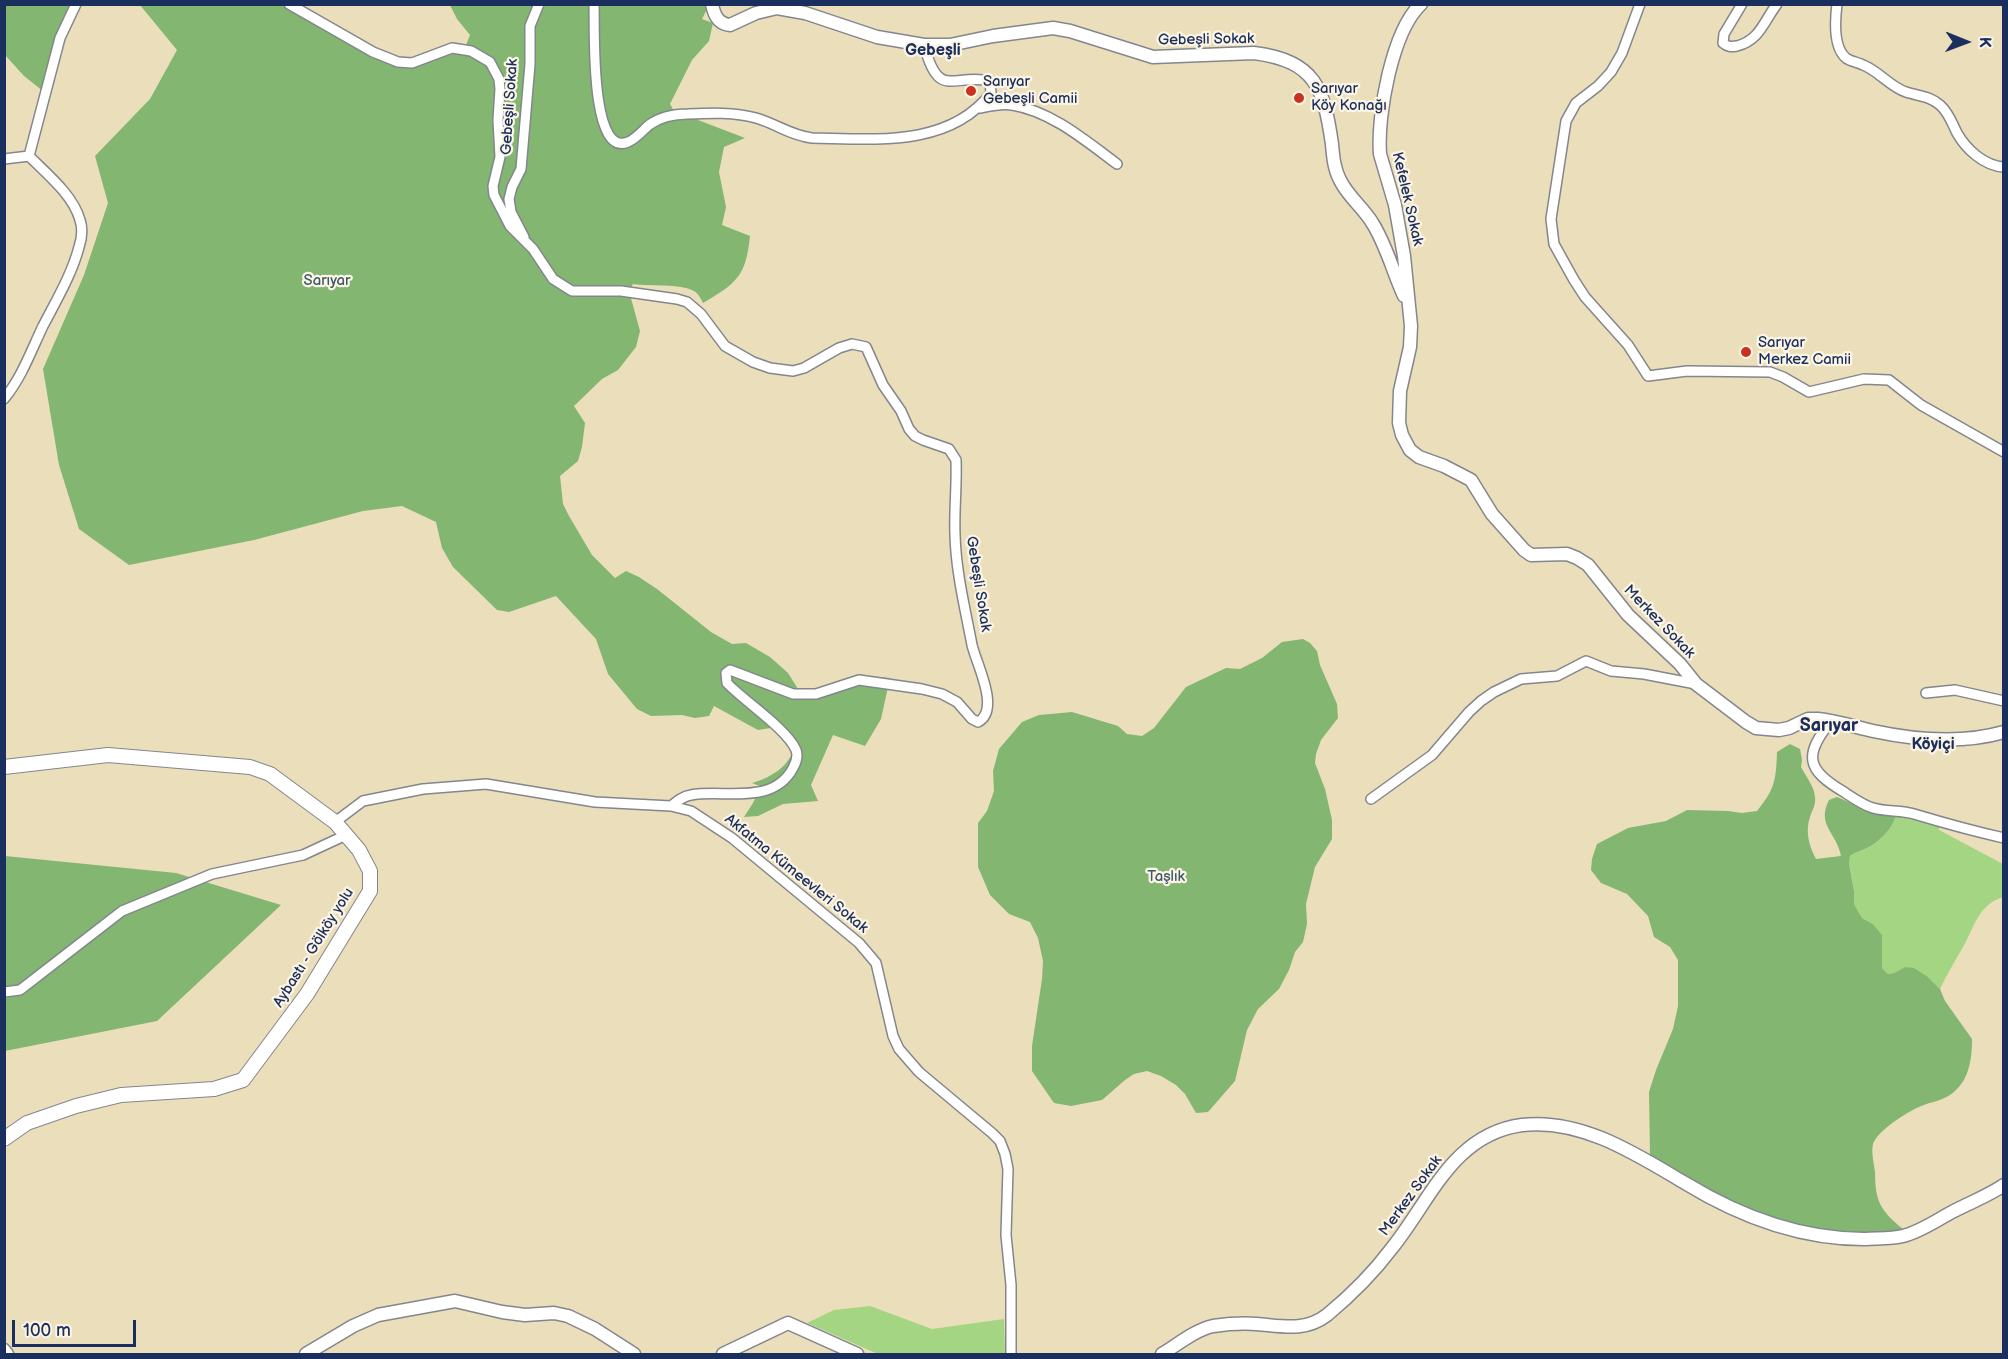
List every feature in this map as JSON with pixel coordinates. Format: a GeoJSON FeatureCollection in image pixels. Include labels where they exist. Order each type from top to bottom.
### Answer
{"type":"FeatureCollection","features":[{"type":"Feature","properties":{"kind":"main road","name":"Aybastı - Gölköy yolu"},"geometry":{"type":"LineString","coordinates":[[4,767],[108,755],[250,767],[270,774],[335,822],[359,850],[370,871],[370,891],[307,994],[243,1080],[214,1089],[121,1095],[76,1106],[27,1123],[4,1139]]}},
{"type":"Feature","properties":{"kind":"street"},"geometry":{"type":"LineString","coordinates":[[29,156],[60,38],[76,4]]}},
{"type":"Feature","properties":{"kind":"street","name":"Gebeşli Sokak"},"geometry":{"type":"LineString","coordinates":[[289,4],[372,52],[398,62],[412,63],[452,48],[471,51],[490,62],[499,79],[501,89],[498,120],[500,157],[493,186],[494,195],[510,226],[527,242]]}},
{"type":"Feature","properties":{"kind":"street","name":"Gebeşli Sokak"},"geometry":{"type":"LineString","coordinates":[[538,4],[530,26],[530,64],[521,169],[509,199],[511,212],[527,242],[554,279],[572,291],[621,291],[687,302],[701,314],[725,346],[753,362],[770,368],[793,371],[804,368],[839,348],[852,344],[866,347],[883,385],[901,411],[909,429],[915,436],[949,449],[956,460],[956,552],[974,653],[986,693],[986,713],[982,720],[978,722],[972,719],[957,702],[942,694],[903,685],[859,680],[816,693],[793,693],[730,670],[726,673],[727,682],[764,714],[787,738],[796,751],[795,765],[782,781],[762,791],[746,795],[689,795],[670,806]]}},
{"type":"Feature","properties":{"kind":"street"},"geometry":{"type":"LineString","coordinates":[[594,4],[597,99],[609,135],[614,141],[622,144],[629,142],[651,123],[686,113],[756,118],[797,136],[893,139],[914,136],[953,125],[976,109],[992,93],[990,81],[951,82],[944,80],[936,75],[924,45]]}},
{"type":"Feature","properties":{"kind":"street","name":"Gebeşli Sokak"},"geometry":{"type":"LineString","coordinates":[[712,4],[714,14],[724,24],[730,25],[767,9],[792,10],[877,37],[924,45],[950,45],[993,36],[1053,28],[1070,31],[1153,57],[1254,53],[1271,55],[1293,63],[1305,71],[1319,89],[1328,116],[1334,164],[1339,180],[1371,220],[1383,241],[1397,281],[1408,302]]}},
{"type":"Feature","properties":{"kind":"street","name":"Kefelek Sokak"},"geometry":{"type":"LineString","coordinates":[[1408,302],[1400,230],[1379,146],[1384,104],[1397,46],[1408,20],[1421,4]]}},
{"type":"Feature","properties":{"kind":"street"},"geometry":{"type":"LineString","coordinates":[[1640,4],[1622,53],[1611,72],[1598,86],[1576,103],[1566,121],[1552,203],[1551,234],[1558,252],[1580,288],[1628,345],[1648,376],[1687,371],[1770,372],[1809,392],[1853,381],[1883,378],[1894,382],[1921,405],[2004,452]]}},
{"type":"Feature","properties":{"kind":"street"},"geometry":{"type":"LineString","coordinates":[[1742,4],[1724,34],[1723,44],[1725,46],[1743,44],[1756,37],[1777,4]]}},
{"type":"Feature","properties":{"kind":"street"},"geometry":{"type":"LineString","coordinates":[[1837,4],[1839,46],[1846,58],[1867,66],[1899,89],[1933,99],[1946,111],[1962,141],[1971,151],[1988,162],[2004,167]]}},
{"type":"Feature","properties":{"kind":"street"},"geometry":{"type":"LineString","coordinates":[[976,109],[1014,105],[1045,116],[1117,164]]}},
{"type":"Feature","properties":{"kind":"street"},"geometry":{"type":"LineString","coordinates":[[4,159],[29,156]]}},
{"type":"Feature","properties":{"kind":"street"},"geometry":{"type":"LineString","coordinates":[[4,399],[16,383],[58,298],[79,248],[82,227],[76,208],[29,156]]}},
{"type":"Feature","properties":{"kind":"street","name":"Merkez Sokak"},"geometry":{"type":"LineString","coordinates":[[1408,302],[1410,347],[1398,407],[1402,435],[1410,450],[1419,457],[1444,466],[1471,480],[1492,514],[1531,555],[1567,554],[1588,565],[1629,615],[1680,664],[1696,684],[1746,722],[1756,728],[1779,730],[1808,719],[1832,720],[1895,735],[1939,739],[1977,738],[2004,732]]}},
{"type":"Feature","properties":{"kind":"street","name":"Merkez Sokak"},"geometry":{"type":"LineString","coordinates":[[1371,799],[1432,755],[1481,700],[1521,679],[1557,676],[1586,661],[1611,671],[1644,674],[1696,684]]}},
{"type":"Feature","properties":{"kind":"street"},"geometry":{"type":"LineString","coordinates":[[1926,693],[1955,690],[2004,700]]}},
{"type":"Feature","properties":{"kind":"street"},"geometry":{"type":"LineString","coordinates":[[1832,720],[1817,741],[1813,757],[1815,770],[1830,784],[1875,809],[1913,814],[1966,830],[2004,838]]}},
{"type":"Feature","properties":{"kind":"street","name":"Akfatma Kümeevleri Sokak"},"geometry":{"type":"LineString","coordinates":[[335,822],[363,801],[423,789],[486,784],[595,802],[670,806],[691,811],[732,838],[859,943],[876,963],[898,1049],[919,1072],[981,1122],[1000,1142],[1008,1169],[1006,1235],[1011,1285],[1011,1354]]}},
{"type":"Feature","properties":{"kind":"street"},"geometry":{"type":"LineString","coordinates":[[4,992],[20,990],[122,911],[212,874],[303,855],[346,836]]}},
{"type":"Feature","properties":{"kind":"street","name":"Merkez Sokak"},"geometry":{"type":"LineString","coordinates":[[1162,1354],[1198,1332],[1211,1327],[1255,1324],[1285,1327],[1305,1326],[1317,1322],[1339,1304],[1391,1250],[1429,1192],[1462,1153],[1476,1141],[1509,1127],[1562,1126],[1609,1141],[1644,1158],[1714,1199],[1784,1228],[1831,1237],[1905,1236],[2004,1185]]}},
{"type":"Feature","properties":{"kind":"street"},"geometry":{"type":"LineString","coordinates":[[306,1354],[353,1326],[378,1315],[455,1301],[502,1312],[525,1315],[554,1313],[568,1316],[595,1329],[634,1354]]}},
{"type":"Feature","properties":{"kind":"street"},"geometry":{"type":"LineString","coordinates":[[723,1354],[788,1323],[857,1354]]}},
{"type":"Feature","properties":{"kind":"street"},"geometry":{"type":"LineString","coordinates":[[4,1350],[7,1354]]}},
{"type":"Feature","properties":{"kind":"green space"},"geometry":{"type":"Polygon","coordinates":[[[5,5],[72,5],[43,91],[24,76],[5,55],[5,5]]]}},
{"type":"Feature","properties":{"kind":"green space","name":"Sarıyar"},"geometry":{"type":"Polygon","coordinates":[[[140,5],[296,5],[387,57],[406,59],[418,57],[450,43],[466,45],[470,35],[457,19],[450,5],[709,5],[702,19],[713,23],[709,41],[692,60],[670,104],[674,111],[696,110],[698,120],[745,138],[724,147],[719,172],[726,207],[722,225],[750,236],[746,261],[732,284],[703,303],[697,293],[688,289],[633,284],[629,291],[640,331],[636,347],[618,370],[602,379],[574,406],[585,423],[578,461],[560,476],[563,504],[592,555],[615,578],[626,571],[639,577],[711,632],[732,644],[746,643],[770,657],[788,673],[798,689],[817,689],[857,675],[890,678],[881,719],[865,746],[833,735],[811,785],[818,801],[783,804],[758,816],[744,817],[760,786],[752,783],[779,770],[789,760],[792,753],[794,746],[777,727],[758,730],[714,706],[709,716],[695,718],[682,715],[651,716],[637,709],[608,674],[596,639],[556,596],[509,612],[497,610],[453,567],[442,548],[436,522],[402,506],[363,511],[254,540],[129,565],[79,529],[59,465],[43,369],[84,275],[108,203],[95,156],[150,99],[177,50],[140,5]]]}},
{"type":"Feature","properties":{"kind":"green space","name":"Taşlık"},"geometry":{"type":"Polygon","coordinates":[[[1303,639],[1317,651],[1320,665],[1337,704],[1338,718],[1321,740],[1315,763],[1325,789],[1332,820],[1332,839],[1315,867],[1306,904],[1307,924],[1303,942],[1295,952],[1279,989],[1258,1009],[1247,1030],[1235,1081],[1208,1112],[1196,1113],[1185,1094],[1176,1085],[1147,1071],[1134,1074],[1102,1100],[1071,1106],[1054,1103],[1032,1071],[1032,1046],[1043,961],[1038,938],[1030,922],[1009,914],[990,895],[978,867],[978,823],[987,811],[994,791],[993,771],[999,749],[1022,722],[1039,715],[1072,712],[1118,726],[1127,734],[1142,736],[1154,728],[1186,687],[1226,668],[1240,669],[1262,658],[1282,642],[1303,639]]]}},
{"type":"Feature","properties":{"kind":"green space"},"geometry":{"type":"Polygon","coordinates":[[[1790,744],[1800,749],[1801,767],[1815,794],[1808,833],[1816,859],[1841,856],[1826,823],[1825,816],[1829,800],[1837,797],[1872,812],[1896,816],[1892,826],[1881,838],[1850,856],[1854,904],[1862,918],[1873,924],[1882,935],[1882,968],[1888,974],[1905,967],[1914,968],[1928,977],[1940,989],[1945,1001],[1972,1039],[1971,1059],[1961,1085],[1947,1096],[1900,1117],[1880,1133],[1873,1144],[1872,1154],[1878,1199],[1890,1217],[1904,1230],[1833,1231],[1765,1217],[1721,1199],[1650,1156],[1649,1092],[1673,1029],[1678,1006],[1678,960],[1670,947],[1654,937],[1648,916],[1627,894],[1601,883],[1591,870],[1597,844],[1628,828],[1666,821],[1687,810],[1742,813],[1757,811],[1768,796],[1773,784],[1777,752],[1790,744]]]}},
{"type":"Feature","properties":{"kind":"green space"},"geometry":{"type":"Polygon","coordinates":[[[1896,816],[1939,826],[1939,830],[2003,864],[2003,897],[1988,905],[1978,917],[1940,989],[1928,977],[1905,967],[1888,974],[1882,968],[1882,935],[1873,924],[1862,918],[1854,904],[1850,856],[1881,838],[1896,816]]]}},
{"type":"Feature","properties":{"kind":"green space"},"geometry":{"type":"Polygon","coordinates":[[[5,856],[176,873],[281,905],[157,1021],[5,1051],[5,856]]]}},
{"type":"Feature","properties":{"kind":"green space"},"geometry":{"type":"Polygon","coordinates":[[[870,1306],[932,1329],[1004,1319],[1005,1354],[878,1354],[807,1323],[834,1310],[870,1306]]]}},
{"type":"Feature","properties":{"kind":"place","name":"Sarıyar Gebeşli Camii"},"geometry":{"type":"Point","coordinates":[971,91]}},
{"type":"Feature","properties":{"kind":"place","name":"Sarıyar Köy Konağı"},"geometry":{"type":"Point","coordinates":[1299,98]}},
{"type":"Feature","properties":{"kind":"place","name":"Sarıyar Merkez Camii"},"geometry":{"type":"Point","coordinates":[1746,352]}},
{"type":"Feature","properties":{"kind":"district","name":"Gebeşli"},"geometry":{"type":"Point","coordinates":[933,51]}},
{"type":"Feature","properties":{"kind":"district","name":"Sarıyar"},"geometry":{"type":"Point","coordinates":[1829,726]}},
{"type":"Feature","properties":{"kind":"district","name":"Köyiçi"},"geometry":{"type":"Point","coordinates":[1933,745]}}]}
